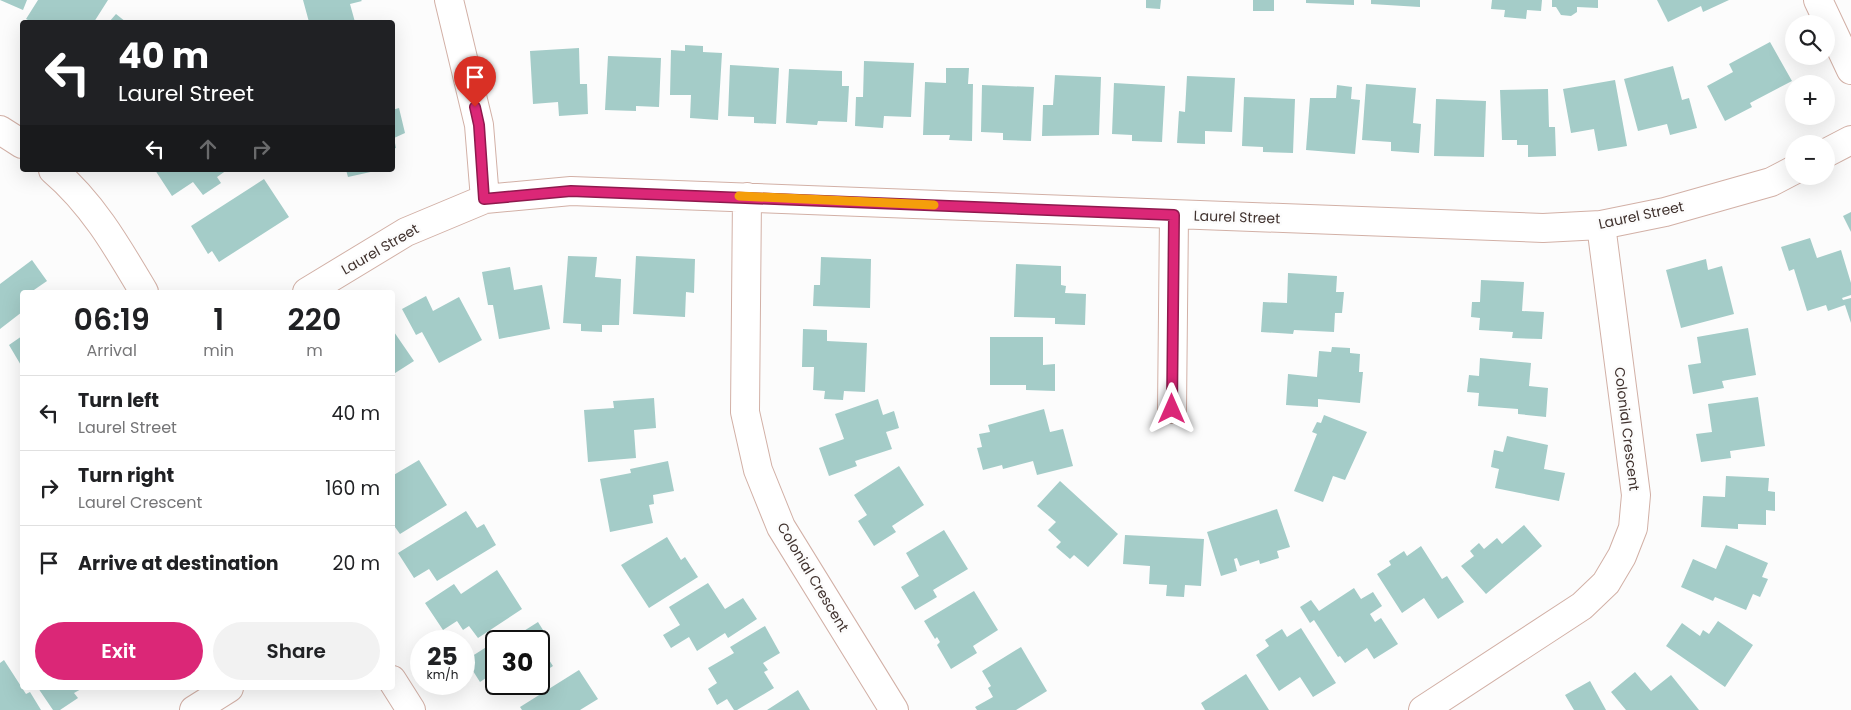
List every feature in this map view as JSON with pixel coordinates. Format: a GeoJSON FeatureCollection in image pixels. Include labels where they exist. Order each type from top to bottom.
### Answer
{"type":"FeatureCollection","features":[{"type":"Feature","properties":{"kind":"street"},"geometry":{"type":"LineString","coordinates":[[449,0],[479,125],[484,199]]}},
{"type":"Feature","properties":{"kind":"street"},"geometry":{"type":"LineString","coordinates":[[1818,0],[1851,70]]}},
{"type":"Feature","properties":{"kind":"street"},"geometry":{"type":"LineString","coordinates":[[0,130],[20,143]]}},
{"type":"Feature","properties":{"kind":"street"},"geometry":{"type":"LineString","coordinates":[[1835,148],[1851,140]]}},
{"type":"Feature","properties":{"kind":"street"},"geometry":{"type":"LineString","coordinates":[[56,172],[72,186],[106,228],[143,290]]}},
{"type":"Feature","properties":{"kind":"street","name":"Laurel Street"},"geometry":{"type":"LineString","coordinates":[[310,290],[406,232],[484,199],[571,191],[1543,228],[1601,225],[1665,212],[1771,182],[1785,175]]}},
{"type":"Feature","properties":{"kind":"street","name":"Colonial Crescent"},"geometry":{"type":"LineString","coordinates":[[747,197],[745,412],[758,470],[780,527],[894,710]]}},
{"type":"Feature","properties":{"kind":"street"},"geometry":{"type":"LineString","coordinates":[[1172,409],[1174,215]]}},
{"type":"Feature","properties":{"kind":"street","name":"Colonial Crescent"},"geometry":{"type":"LineString","coordinates":[[1423,710],[1582,606],[1606,583],[1622,556],[1633,528],[1636,495],[1601,225]]}},
{"type":"Feature","properties":{"kind":"street"},"geometry":{"type":"LineString","coordinates":[[395,685],[411,710]]}},
{"type":"Feature","properties":{"kind":"street"},"geometry":{"type":"LineString","coordinates":[[194,710],[226,690]]}},
{"type":"Feature","properties":{"kind":"building"},"geometry":{"type":"Polygon","coordinates":[[[0,0],[27,0],[23,10],[0,0]]]}},
{"type":"Feature","properties":{"kind":"building"},"geometry":{"type":"Polygon","coordinates":[[[38,0],[108,0],[95,20],[26,19],[38,0]]]}},
{"type":"Feature","properties":{"kind":"building"},"geometry":{"type":"Polygon","coordinates":[[[303,0],[362,1],[350,4],[354,20],[308,20],[303,0]]]}},
{"type":"Feature","properties":{"kind":"building"},"geometry":{"type":"Polygon","coordinates":[[[1146,0],[1161,0],[1160,9],[1146,8],[1146,0]]]}},
{"type":"Feature","properties":{"kind":"building"},"geometry":{"type":"Polygon","coordinates":[[[1253,0],[1274,0],[1274,11],[1253,11],[1253,0]]]}},
{"type":"Feature","properties":{"kind":"building"},"geometry":{"type":"Polygon","coordinates":[[[1306,0],[1354,0],[1354,5],[1306,3],[1306,0]]]}},
{"type":"Feature","properties":{"kind":"building"},"geometry":{"type":"Polygon","coordinates":[[[1371,0],[1420,0],[1420,7],[1371,4],[1371,0]]]}},
{"type":"Feature","properties":{"kind":"building"},"geometry":{"type":"Polygon","coordinates":[[[1492,0],[1542,0],[1541,11],[1527,10],[1526,19],[1504,17],[1505,10],[1491,9],[1492,0]]]}},
{"type":"Feature","properties":{"kind":"building"},"geometry":{"type":"Polygon","coordinates":[[[1552,0],[1598,0],[1598,8],[1577,7],[1577,12],[1571,16],[1561,15],[1556,7],[1552,7],[1552,0]]]}},
{"type":"Feature","properties":{"kind":"building"},"geometry":{"type":"Polygon","coordinates":[[[1657,0],[1729,0],[1703,12],[1701,6],[1668,22],[1657,0]]]}},
{"type":"Feature","properties":{"kind":"building"},"geometry":{"type":"Polygon","coordinates":[[[116,14],[124,20],[111,20],[116,14]]]}},
{"type":"Feature","properties":{"kind":"building"},"geometry":{"type":"Polygon","coordinates":[[[1770,42],[1789,75],[1785,75],[1785,85],[1750,103],[1752,107],[1725,121],[1707,86],[1733,72],[1729,64],[1770,42]]]}},
{"type":"Feature","properties":{"kind":"building"},"geometry":{"type":"Polygon","coordinates":[[[685,45],[703,46],[703,52],[722,53],[718,120],[690,118],[691,95],[670,95],[671,50],[685,51],[685,45]]]}},
{"type":"Feature","properties":{"kind":"building"},"geometry":{"type":"Polygon","coordinates":[[[579,48],[580,84],[587,84],[588,114],[559,116],[558,102],[533,104],[530,51],[579,48]]]}},
{"type":"Feature","properties":{"kind":"building"},"geometry":{"type":"Polygon","coordinates":[[[608,56],[661,58],[659,107],[636,106],[636,111],[605,110],[608,56]]]}},
{"type":"Feature","properties":{"kind":"building"},"geometry":{"type":"Polygon","coordinates":[[[864,61],[914,63],[911,117],[884,116],[883,128],[855,126],[856,97],[863,97],[864,61]]]}},
{"type":"Feature","properties":{"kind":"building"},"geometry":{"type":"Polygon","coordinates":[[[730,65],[779,68],[776,124],[754,123],[754,117],[728,116],[730,65]]]}},
{"type":"Feature","properties":{"kind":"building"},"geometry":{"type":"Polygon","coordinates":[[[1673,66],[1682,100],[1689,98],[1697,128],[1670,135],[1667,124],[1638,131],[1624,79],[1673,66]]]}},
{"type":"Feature","properties":{"kind":"building"},"geometry":{"type":"Polygon","coordinates":[[[946,68],[969,68],[968,84],[973,84],[972,141],[949,140],[950,135],[923,135],[925,82],[946,83],[946,68]]]}},
{"type":"Feature","properties":{"kind":"building"},"geometry":{"type":"Polygon","coordinates":[[[789,69],[842,71],[842,86],[849,86],[847,122],[818,121],[817,125],[786,123],[789,69]]]}},
{"type":"Feature","properties":{"kind":"building"},"geometry":{"type":"Polygon","coordinates":[[[1055,75],[1101,77],[1099,135],[1042,136],[1043,105],[1053,105],[1055,75]]]}},
{"type":"Feature","properties":{"kind":"building"},"geometry":{"type":"Polygon","coordinates":[[[1187,76],[1235,78],[1232,132],[1205,131],[1205,144],[1177,143],[1179,111],[1185,112],[1187,76]]]}},
{"type":"Feature","properties":{"kind":"building"},"geometry":{"type":"Polygon","coordinates":[[[1615,80],[1627,146],[1598,151],[1594,129],[1571,133],[1563,89],[1615,80]]]}},
{"type":"Feature","properties":{"kind":"building"},"geometry":{"type":"Polygon","coordinates":[[[1114,83],[1165,86],[1162,142],[1132,141],[1132,135],[1112,134],[1114,83]]]}},
{"type":"Feature","properties":{"kind":"building"},"geometry":{"type":"Polygon","coordinates":[[[1366,84],[1416,88],[1413,123],[1421,124],[1419,153],[1391,151],[1391,142],[1362,140],[1366,84]]]}},
{"type":"Feature","properties":{"kind":"building"},"geometry":{"type":"Polygon","coordinates":[[[982,85],[1034,87],[1031,141],[1003,140],[1003,133],[981,132],[982,85]]]}},
{"type":"Feature","properties":{"kind":"building"},"geometry":{"type":"Polygon","coordinates":[[[1337,85],[1352,87],[1351,99],[1360,100],[1355,154],[1306,150],[1310,98],[1336,98],[1337,85]]]}},
{"type":"Feature","properties":{"kind":"building"},"geometry":{"type":"Polygon","coordinates":[[[1548,89],[1549,127],[1555,127],[1556,156],[1528,157],[1528,145],[1517,145],[1517,140],[1502,140],[1500,90],[1548,89]]]}},
{"type":"Feature","properties":{"kind":"building"},"geometry":{"type":"Polygon","coordinates":[[[1244,97],[1295,99],[1293,153],[1263,152],[1263,147],[1242,146],[1244,97]]]}},
{"type":"Feature","properties":{"kind":"building"},"geometry":{"type":"Polygon","coordinates":[[[1436,99],[1486,101],[1484,157],[1434,156],[1436,99]]]}},
{"type":"Feature","properties":{"kind":"building"},"geometry":{"type":"Polygon","coordinates":[[[399,108],[405,133],[395,138],[395,109],[399,108]]]}},
{"type":"Feature","properties":{"kind":"building"},"geometry":{"type":"Polygon","coordinates":[[[156,172],[224,172],[217,177],[221,183],[203,195],[193,182],[172,196],[156,172]]]}},
{"type":"Feature","properties":{"kind":"building"},"geometry":{"type":"Polygon","coordinates":[[[347,172],[370,172],[348,177],[347,172]]]}},
{"type":"Feature","properties":{"kind":"building"},"geometry":{"type":"Polygon","coordinates":[[[264,179],[289,217],[219,262],[212,251],[208,254],[191,226],[264,179]]]}},
{"type":"Feature","properties":{"kind":"building"},"geometry":{"type":"Polygon","coordinates":[[[1851,212],[1851,232],[1843,216],[1851,212]]]}},
{"type":"Feature","properties":{"kind":"building"},"geometry":{"type":"Polygon","coordinates":[[[1810,238],[1817,258],[1841,250],[1851,283],[1851,295],[1842,298],[1843,300],[1851,298],[1851,323],[1845,305],[1828,311],[1826,305],[1807,311],[1794,269],[1789,271],[1781,247],[1810,238]]]}},
{"type":"Feature","properties":{"kind":"building"},"geometry":{"type":"Polygon","coordinates":[[[568,256],[597,257],[595,277],[621,279],[619,325],[602,325],[602,332],[581,331],[581,324],[563,323],[568,256]]]}},
{"type":"Feature","properties":{"kind":"building"},"geometry":{"type":"Polygon","coordinates":[[[636,256],[695,259],[694,293],[686,292],[685,317],[633,314],[636,256]]]}},
{"type":"Feature","properties":{"kind":"building"},"geometry":{"type":"Polygon","coordinates":[[[821,257],[871,259],[870,308],[813,306],[814,285],[820,285],[821,257]]]}},
{"type":"Feature","properties":{"kind":"building"},"geometry":{"type":"Polygon","coordinates":[[[1706,259],[1708,270],[1722,266],[1734,314],[1681,328],[1666,270],[1706,259]]]}},
{"type":"Feature","properties":{"kind":"building"},"geometry":{"type":"Polygon","coordinates":[[[32,260],[47,281],[34,290],[20,290],[20,314],[0,329],[0,284],[32,260]]]}},
{"type":"Feature","properties":{"kind":"building"},"geometry":{"type":"Polygon","coordinates":[[[1016,264],[1061,266],[1061,285],[1066,286],[1065,293],[1086,294],[1085,325],[1055,324],[1055,318],[1014,317],[1016,264]]]}},
{"type":"Feature","properties":{"kind":"building"},"geometry":{"type":"Polygon","coordinates":[[[510,267],[514,290],[542,285],[550,329],[499,339],[493,305],[488,305],[482,272],[510,267]]]}},
{"type":"Feature","properties":{"kind":"building"},"geometry":{"type":"Polygon","coordinates":[[[1288,273],[1337,276],[1336,292],[1344,292],[1342,313],[1335,313],[1334,332],[1294,330],[1293,334],[1261,332],[1263,302],[1287,303],[1288,273]]]}},
{"type":"Feature","properties":{"kind":"building"},"geometry":{"type":"Polygon","coordinates":[[[1481,280],[1524,282],[1522,311],[1544,312],[1542,339],[1512,338],[1513,332],[1479,330],[1480,318],[1471,317],[1472,302],[1480,302],[1481,280]]]}},
{"type":"Feature","properties":{"kind":"building"},"geometry":{"type":"Polygon","coordinates":[[[426,296],[433,311],[459,297],[482,340],[439,363],[422,332],[416,335],[402,309],[426,296]]]}},
{"type":"Feature","properties":{"kind":"building"},"geometry":{"type":"Polygon","coordinates":[[[1748,328],[1756,375],[1722,381],[1724,388],[1693,394],[1688,365],[1701,363],[1697,337],[1748,328]]]}},
{"type":"Feature","properties":{"kind":"building"},"geometry":{"type":"Polygon","coordinates":[[[803,329],[827,330],[827,341],[867,343],[865,392],[844,391],[843,400],[824,399],[825,391],[813,390],[814,367],[802,367],[803,329]]]}},
{"type":"Feature","properties":{"kind":"building"},"geometry":{"type":"Polygon","coordinates":[[[395,333],[414,361],[395,373],[395,333]]]}},
{"type":"Feature","properties":{"kind":"building"},"geometry":{"type":"Polygon","coordinates":[[[20,337],[20,364],[9,345],[20,337]]]}},
{"type":"Feature","properties":{"kind":"building"},"geometry":{"type":"Polygon","coordinates":[[[990,337],[1043,337],[1043,365],[1055,364],[1055,391],[1026,390],[1026,385],[990,385],[990,337]]]}},
{"type":"Feature","properties":{"kind":"building"},"geometry":{"type":"Polygon","coordinates":[[[1332,347],[1350,348],[1350,353],[1360,354],[1359,372],[1363,372],[1360,403],[1318,399],[1318,407],[1286,405],[1288,374],[1317,377],[1319,351],[1331,352],[1332,347]]]}},
{"type":"Feature","properties":{"kind":"building"},"geometry":{"type":"Polygon","coordinates":[[[1480,358],[1531,363],[1529,386],[1548,388],[1546,417],[1518,414],[1518,409],[1478,406],[1479,393],[1467,392],[1469,375],[1479,376],[1480,358]]]}},
{"type":"Feature","properties":{"kind":"building"},"geometry":{"type":"Polygon","coordinates":[[[1758,397],[1765,446],[1730,451],[1731,458],[1701,462],[1696,434],[1712,432],[1708,404],[1758,397]]]}},
{"type":"Feature","properties":{"kind":"building"},"geometry":{"type":"Polygon","coordinates":[[[654,398],[656,428],[634,430],[636,458],[588,462],[584,410],[614,408],[613,401],[654,398]]]}},
{"type":"Feature","properties":{"kind":"building"},"geometry":{"type":"Polygon","coordinates":[[[878,399],[883,415],[894,411],[899,428],[886,432],[892,449],[855,461],[857,466],[829,476],[819,448],[844,439],[835,414],[878,399]]]}},
{"type":"Feature","properties":{"kind":"building"},"geometry":{"type":"Polygon","coordinates":[[[1044,409],[1050,432],[1063,429],[1073,466],[1037,475],[1033,461],[1003,469],[1002,465],[983,470],[977,448],[982,447],[979,434],[990,432],[988,425],[1044,409]]]}},
{"type":"Feature","properties":{"kind":"building"},"geometry":{"type":"Polygon","coordinates":[[[1324,415],[1367,432],[1345,480],[1333,476],[1323,502],[1294,491],[1317,434],[1312,432],[1317,422],[1321,423],[1324,415]]]}},
{"type":"Feature","properties":{"kind":"building"},"geometry":{"type":"Polygon","coordinates":[[[1507,436],[1548,445],[1544,469],[1565,473],[1559,501],[1495,488],[1499,469],[1491,467],[1494,450],[1503,452],[1507,436]]]}},
{"type":"Feature","properties":{"kind":"building"},"geometry":{"type":"Polygon","coordinates":[[[419,460],[447,505],[400,534],[395,527],[395,474],[419,460]]]}},
{"type":"Feature","properties":{"kind":"building"},"geometry":{"type":"Polygon","coordinates":[[[668,461],[674,491],[653,495],[654,504],[649,505],[653,523],[610,532],[600,479],[631,473],[630,469],[668,461]]]}},
{"type":"Feature","properties":{"kind":"building"},"geometry":{"type":"Polygon","coordinates":[[[899,466],[924,505],[892,526],[896,532],[874,546],[858,521],[867,515],[854,495],[899,466]]]}},
{"type":"Feature","properties":{"kind":"building"},"geometry":{"type":"Polygon","coordinates":[[[1726,476],[1769,478],[1768,491],[1775,492],[1775,511],[1766,510],[1766,525],[1738,524],[1738,529],[1701,527],[1703,496],[1725,497],[1726,476]]]}},
{"type":"Feature","properties":{"kind":"building"},"geometry":{"type":"Polygon","coordinates":[[[1060,481],[1118,534],[1088,567],[1074,555],[1070,559],[1056,547],[1061,542],[1048,530],[1056,522],[1037,506],[1060,481]]]}},
{"type":"Feature","properties":{"kind":"building"},"geometry":{"type":"Polygon","coordinates":[[[1277,509],[1290,547],[1277,551],[1279,558],[1260,564],[1259,560],[1240,566],[1237,558],[1234,559],[1237,571],[1221,576],[1207,532],[1277,509]]]}},
{"type":"Feature","properties":{"kind":"building"},"geometry":{"type":"Polygon","coordinates":[[[466,511],[477,528],[484,524],[496,545],[437,581],[429,569],[414,578],[398,553],[466,511]]]}},
{"type":"Feature","properties":{"kind":"building"},"geometry":{"type":"Polygon","coordinates":[[[1524,525],[1542,546],[1486,594],[1461,566],[1474,556],[1470,551],[1479,543],[1484,549],[1497,538],[1502,544],[1524,525]]]}},
{"type":"Feature","properties":{"kind":"building"},"geometry":{"type":"Polygon","coordinates":[[[944,530],[968,569],[933,590],[937,597],[915,610],[901,587],[919,576],[906,553],[944,530]]]}},
{"type":"Feature","properties":{"kind":"building"},"geometry":{"type":"Polygon","coordinates":[[[1125,535],[1204,539],[1201,586],[1185,585],[1184,597],[1166,596],[1167,585],[1149,584],[1150,566],[1123,564],[1125,535]]]}},
{"type":"Feature","properties":{"kind":"building"},"geometry":{"type":"Polygon","coordinates":[[[667,537],[681,560],[685,557],[698,577],[649,608],[621,565],[667,537]]]}},
{"type":"Feature","properties":{"kind":"building"},"geometry":{"type":"Polygon","coordinates":[[[1726,545],[1768,563],[1762,577],[1768,579],[1760,597],[1753,594],[1746,610],[1715,597],[1713,601],[1681,587],[1693,559],[1716,569],[1726,545]]]}},
{"type":"Feature","properties":{"kind":"building"},"geometry":{"type":"Polygon","coordinates":[[[1421,546],[1442,579],[1447,576],[1464,602],[1438,619],[1424,598],[1402,613],[1377,574],[1391,565],[1389,561],[1404,551],[1407,556],[1421,546]]]}},
{"type":"Feature","properties":{"kind":"building"},"geometry":{"type":"Polygon","coordinates":[[[497,570],[522,609],[490,630],[485,630],[485,633],[478,638],[475,630],[472,630],[469,626],[463,630],[457,621],[443,630],[425,603],[454,584],[461,594],[497,570]]]}},
{"type":"Feature","properties":{"kind":"building"},"geometry":{"type":"Polygon","coordinates":[[[708,583],[725,609],[743,598],[757,619],[728,638],[725,633],[697,651],[689,637],[671,648],[663,635],[680,625],[669,607],[708,583]]]}},
{"type":"Feature","properties":{"kind":"building"},"geometry":{"type":"Polygon","coordinates":[[[1354,588],[1361,599],[1373,592],[1382,606],[1370,614],[1375,622],[1381,618],[1398,644],[1374,659],[1367,648],[1345,663],[1340,656],[1338,657],[1314,620],[1310,623],[1300,607],[1311,600],[1319,611],[1354,588]]]}},
{"type":"Feature","properties":{"kind":"building"},"geometry":{"type":"Polygon","coordinates":[[[974,591],[998,630],[973,646],[977,653],[951,669],[937,645],[940,642],[937,637],[935,639],[924,621],[974,591]]]}},
{"type":"Feature","properties":{"kind":"building"},"geometry":{"type":"Polygon","coordinates":[[[1718,621],[1753,645],[1725,687],[1666,646],[1682,623],[1700,636],[1703,630],[1709,634],[1718,621]]]}},
{"type":"Feature","properties":{"kind":"building"},"geometry":{"type":"Polygon","coordinates":[[[538,622],[543,630],[525,630],[538,622]]]}},
{"type":"Feature","properties":{"kind":"building"},"geometry":{"type":"Polygon","coordinates":[[[765,626],[780,653],[763,663],[768,670],[764,672],[774,688],[737,710],[734,710],[727,699],[717,705],[708,689],[717,683],[708,668],[734,653],[730,647],[765,626]]]}},
{"type":"Feature","properties":{"kind":"building"},"geometry":{"type":"Polygon","coordinates":[[[1301,628],[1336,683],[1313,697],[1300,677],[1279,691],[1256,655],[1269,646],[1265,640],[1282,629],[1287,637],[1301,628]]]}},
{"type":"Feature","properties":{"kind":"building"},"geometry":{"type":"Polygon","coordinates":[[[1021,647],[1047,691],[1016,710],[977,710],[975,707],[993,697],[988,688],[991,686],[982,671],[1021,647]]]}},
{"type":"Feature","properties":{"kind":"building"},"geometry":{"type":"Polygon","coordinates":[[[485,648],[485,679],[480,682],[475,674],[475,654],[485,648]]]}},
{"type":"Feature","properties":{"kind":"building"},"geometry":{"type":"Polygon","coordinates":[[[4,660],[20,685],[20,690],[23,690],[26,694],[30,692],[41,710],[0,710],[0,663],[4,660]]]}},
{"type":"Feature","properties":{"kind":"building"},"geometry":{"type":"Polygon","coordinates":[[[579,670],[598,699],[580,710],[522,710],[520,707],[539,695],[550,695],[550,688],[579,670]]]}},
{"type":"Feature","properties":{"kind":"building"},"geometry":{"type":"Polygon","coordinates":[[[1635,672],[1651,691],[1671,675],[1699,710],[1626,710],[1611,692],[1635,672]]]}},
{"type":"Feature","properties":{"kind":"building"},"geometry":{"type":"Polygon","coordinates":[[[1246,674],[1269,710],[1205,710],[1201,703],[1246,674]]]}},
{"type":"Feature","properties":{"kind":"building"},"geometry":{"type":"Polygon","coordinates":[[[1590,681],[1606,710],[1574,710],[1565,695],[1590,681]]]}},
{"type":"Feature","properties":{"kind":"building"},"geometry":{"type":"Polygon","coordinates":[[[39,690],[79,690],[74,693],[78,698],[60,710],[53,710],[39,690]]]}},
{"type":"Feature","properties":{"kind":"building"},"geometry":{"type":"Polygon","coordinates":[[[798,690],[810,710],[767,710],[798,690]]]}},
{"type":"Feature","properties":{"kind":"slow traffic"},"geometry":{"type":"LineString","coordinates":[[739,196],[934,205]]}},
{"type":"Feature","properties":{"kind":"route"},"geometry":{"type":"LineString","coordinates":[[475,107],[479,125],[484,199],[571,191],[735,196],[1174,215],[1172,250],[1172,409]]}}]}
